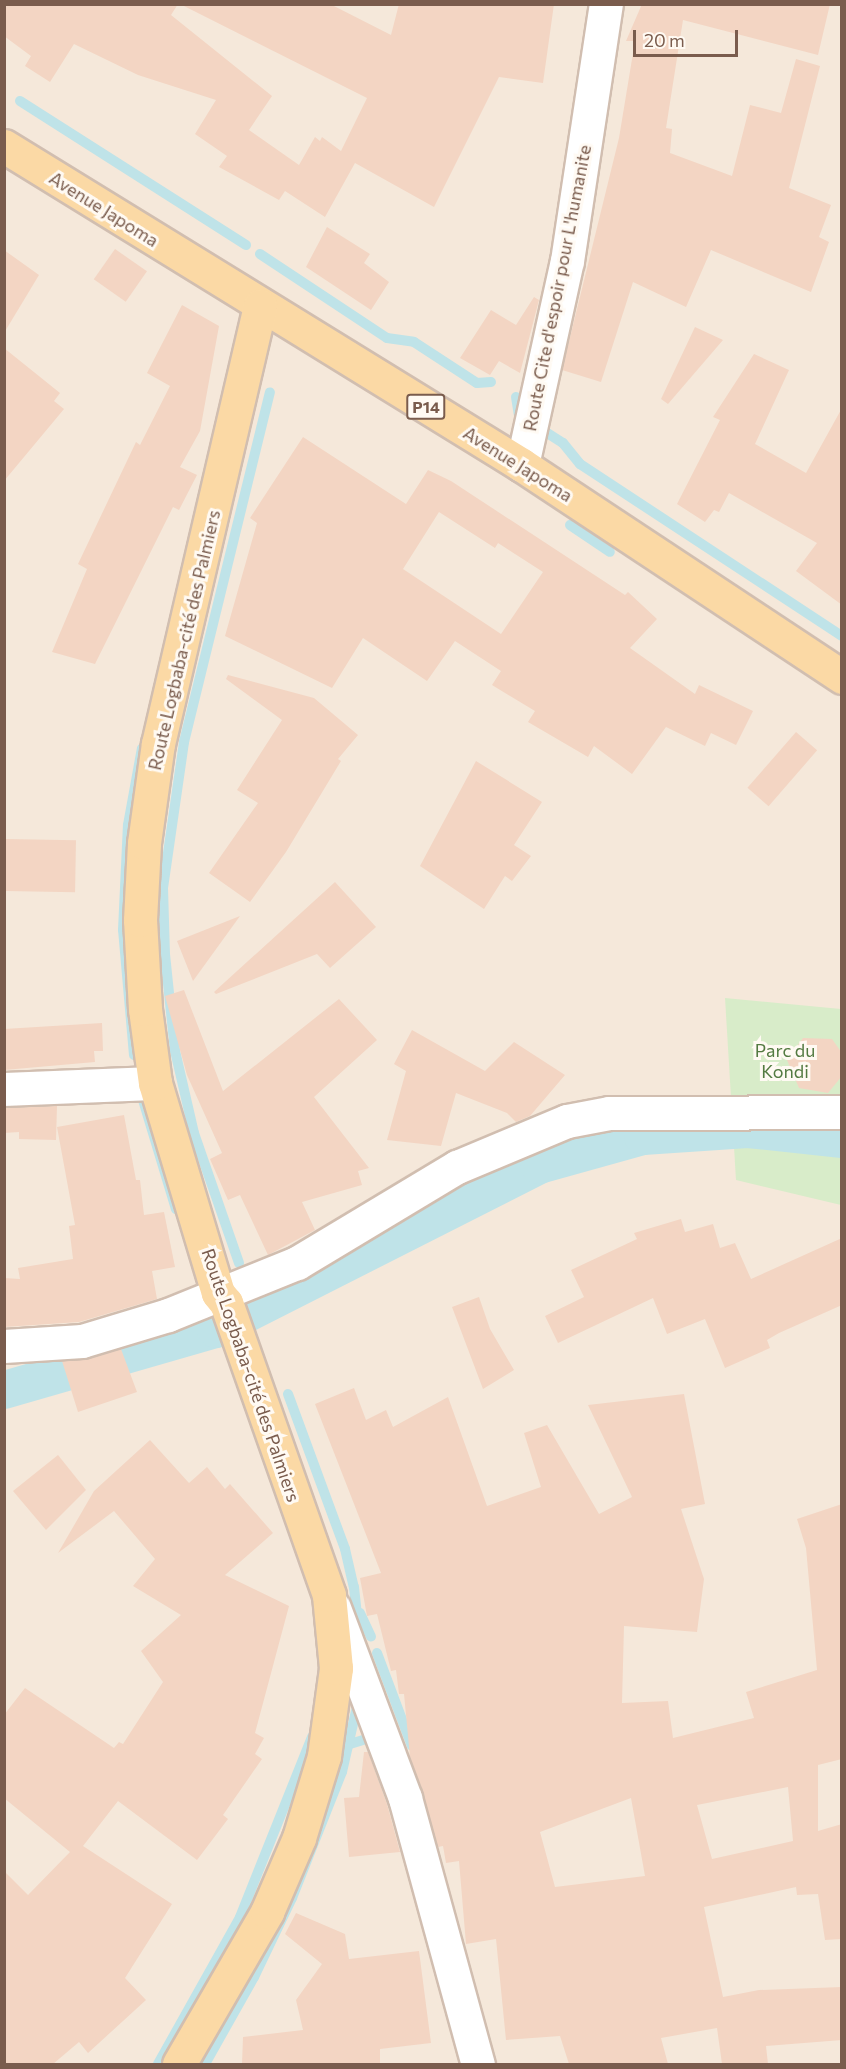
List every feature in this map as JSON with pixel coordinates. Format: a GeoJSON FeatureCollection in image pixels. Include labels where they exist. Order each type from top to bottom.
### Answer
{"type":"FeatureCollection","features":[{"type":"Feature","properties":{"kind":"main road","name":"Avenue Japoma"},"geometry":{"type":"LineString","coordinates":[[4,146],[260,306],[522,465],[842,677]]}},
{"type":"Feature","properties":{"kind":"main road","name":"Route Logbaba-cité des Palmiers"},"geometry":{"type":"LineString","coordinates":[[179,2064],[267,1912],[299,1838],[324,1756],[333,1702],[335,1637],[329,1595],[222,1298],[155,1083],[145,1009],[140,920],[158,744],[260,306]]}},
{"type":"Feature","properties":{"kind":"street","name":"Route Cite d'espoir pour L'humanite"},"geometry":{"type":"LineString","coordinates":[[522,465],[567,261],[606,4]]}},
{"type":"Feature","properties":{"kind":"street"},"geometry":{"type":"LineString","coordinates":[[4,1089],[155,1083]]}},
{"type":"Feature","properties":{"kind":"street"},"geometry":{"type":"LineString","coordinates":[[4,1346],[82,1341],[222,1298],[297,1263],[456,1167],[567,1121],[609,1113],[842,1112]]}},
{"type":"Feature","properties":{"kind":"street"},"geometry":{"type":"LineString","coordinates":[[329,1595],[405,1798],[478,2064]]}},
{"type":"Feature","properties":{"kind":"shaded area"},"geometry":{"type":"Polygon","coordinates":[[[5,5],[841,5],[841,2064],[5,2064],[5,5]]]}},
{"type":"Feature","properties":{"kind":"green space","name":"Parc du Kondi"},"geometry":{"type":"Polygon","coordinates":[[[725,998],[841,1009],[841,1205],[736,1180],[725,998]]]}},
{"type":"Feature","properties":{"kind":"building"},"geometry":{"type":"Polygon","coordinates":[[[4,4],[178,4],[171,15],[272,96],[249,130],[299,165],[315,137],[320,141],[322,137],[341,151],[367,98],[180,4],[330,4],[391,35],[399,4],[554,4],[543,83],[499,77],[434,207],[355,163],[325,217],[285,191],[279,200],[219,167],[227,156],[195,134],[216,100],[138,75],[74,44],[50,82],[25,66],[31,56],[4,36],[4,4]]]}},
{"type":"Feature","properties":{"kind":"building"},"geometry":{"type":"Polygon","coordinates":[[[642,4],[830,4],[818,55],[683,20],[666,128],[672,129],[670,153],[732,176],[750,105],[781,113],[796,59],[820,66],[789,188],[831,205],[819,237],[829,242],[811,292],[711,250],[686,307],[633,282],[601,382],[562,370],[619,138],[635,41],[626,41],[642,4]]]}},
{"type":"Feature","properties":{"kind":"building"},"geometry":{"type":"Polygon","coordinates":[[[327,227],[370,254],[364,263],[389,282],[371,310],[306,267],[327,227]]]}},
{"type":"Feature","properties":{"kind":"building"},"geometry":{"type":"Polygon","coordinates":[[[115,249],[147,271],[126,302],[94,279],[115,249]]]}},
{"type":"Feature","properties":{"kind":"building"},"geometry":{"type":"Polygon","coordinates":[[[4,250],[39,275],[4,333],[4,250]]]}},
{"type":"Feature","properties":{"kind":"building"},"geometry":{"type":"Polygon","coordinates":[[[534,297],[539,300],[520,373],[499,361],[490,375],[460,358],[491,310],[516,325],[534,297]]]}},
{"type":"Feature","properties":{"kind":"building"},"geometry":{"type":"Polygon","coordinates":[[[182,305],[219,326],[200,431],[180,467],[197,475],[179,510],[173,507],[95,664],[52,652],[87,569],[78,564],[136,442],[140,445],[170,386],[147,373],[182,305]]]}},
{"type":"Feature","properties":{"kind":"building"},"geometry":{"type":"Polygon","coordinates":[[[695,327],[723,340],[668,404],[661,399],[695,327]]]}},
{"type":"Feature","properties":{"kind":"building"},"geometry":{"type":"Polygon","coordinates":[[[4,348],[60,393],[54,401],[64,409],[4,481],[4,348]]]}},
{"type":"Feature","properties":{"kind":"building"},"geometry":{"type":"Polygon","coordinates":[[[754,354],[789,370],[755,444],[806,473],[842,408],[842,605],[796,571],[817,543],[729,493],[719,512],[714,510],[705,522],[677,504],[720,420],[713,417],[754,354]]]}},
{"type":"Feature","properties":{"kind":"building"},"geometry":{"type":"Polygon","coordinates":[[[303,437],[406,504],[428,470],[451,481],[625,595],[628,592],[657,619],[630,648],[695,694],[699,685],[753,711],[736,745],[711,733],[705,746],[666,727],[632,774],[594,746],[588,757],[528,722],[535,711],[492,685],[501,671],[455,641],[427,681],[363,638],[332,688],[225,636],[257,523],[250,518],[303,437]],[[439,512],[403,569],[501,634],[543,572],[498,543],[495,548],[439,512]]]}},
{"type":"Feature","properties":{"kind":"building"},"geometry":{"type":"Polygon","coordinates":[[[228,675],[314,698],[358,735],[338,759],[341,761],[286,852],[250,902],[209,873],[258,803],[237,790],[282,720],[226,679],[228,675]]]}},
{"type":"Feature","properties":{"kind":"building"},"geometry":{"type":"Polygon","coordinates":[[[796,732],[817,750],[769,806],[747,788],[796,732]]]}},
{"type":"Feature","properties":{"kind":"building"},"geometry":{"type":"Polygon","coordinates":[[[476,761],[542,802],[514,845],[531,856],[512,881],[505,876],[484,909],[420,866],[476,761]]]}},
{"type":"Feature","properties":{"kind":"building"},"geometry":{"type":"Polygon","coordinates":[[[6,839],[76,840],[75,892],[5,891],[6,839]]]}},
{"type":"Feature","properties":{"kind":"building"},"geometry":{"type":"Polygon","coordinates":[[[335,882],[376,927],[330,968],[317,954],[216,994],[214,992],[335,882]]]}},
{"type":"Feature","properties":{"kind":"building"},"geometry":{"type":"Polygon","coordinates":[[[240,916],[193,981],[177,941],[240,916]]]}},
{"type":"Feature","properties":{"kind":"building"},"geometry":{"type":"Polygon","coordinates":[[[184,990],[223,1091],[339,999],[377,1040],[314,1097],[369,1168],[358,1171],[362,1185],[302,1202],[315,1230],[268,1255],[240,1195],[228,1200],[210,1159],[222,1153],[187,1075],[165,996],[184,990]]]}},
{"type":"Feature","properties":{"kind":"building"},"geometry":{"type":"Polygon","coordinates":[[[102,1023],[103,1051],[94,1051],[95,1062],[4,1070],[4,1029],[102,1023]]]}},
{"type":"Feature","properties":{"kind":"building"},"geometry":{"type":"Polygon","coordinates":[[[412,1030],[485,1071],[514,1042],[565,1075],[530,1116],[516,1122],[507,1113],[456,1093],[441,1146],[387,1140],[406,1071],[394,1064],[412,1030]]]}},
{"type":"Feature","properties":{"kind":"building"},"geometry":{"type":"Polygon","coordinates":[[[803,1038],[832,1039],[842,1053],[842,1076],[828,1093],[799,1088],[787,1060],[803,1038]]]}},
{"type":"Feature","properties":{"kind":"building"},"geometry":{"type":"Polygon","coordinates":[[[57,1106],[56,1140],[19,1139],[19,1132],[4,1133],[4,1108],[57,1106]]]}},
{"type":"Feature","properties":{"kind":"building"},"geometry":{"type":"Polygon","coordinates":[[[124,1115],[136,1180],[140,1180],[144,1215],[164,1212],[175,1267],[152,1271],[157,1299],[79,1322],[4,1327],[4,1278],[20,1279],[18,1268],[73,1259],[69,1226],[75,1225],[57,1127],[124,1115]]]}},
{"type":"Feature","properties":{"kind":"building"},"geometry":{"type":"Polygon","coordinates":[[[681,1219],[685,1232],[713,1224],[720,1248],[735,1243],[751,1279],[842,1238],[842,1305],[779,1333],[767,1340],[770,1348],[725,1368],[705,1319],[667,1334],[653,1298],[558,1343],[545,1316],[584,1297],[571,1270],[637,1239],[634,1233],[681,1219]]]}},
{"type":"Feature","properties":{"kind":"building"},"geometry":{"type":"Polygon","coordinates":[[[479,1297],[490,1329],[514,1370],[483,1389],[452,1307],[479,1297]]]}},
{"type":"Feature","properties":{"kind":"building"},"geometry":{"type":"Polygon","coordinates":[[[121,1349],[137,1392],[78,1412],[62,1361],[87,1359],[121,1349]]]}},
{"type":"Feature","properties":{"kind":"building"},"geometry":{"type":"Polygon","coordinates":[[[354,1388],[366,1420],[386,1410],[393,1427],[448,1397],[487,1506],[541,1487],[524,1433],[547,1425],[599,1514],[632,1497],[588,1405],[684,1394],[705,1504],[681,1509],[704,1579],[697,1632],[624,1626],[622,1703],[668,1701],[673,1738],[754,1718],[746,1692],[817,1670],[806,1548],[797,1519],[842,1504],[842,1759],[818,1765],[818,1831],[842,1824],[842,1939],[825,1940],[818,1894],[797,1895],[796,1887],[704,1907],[723,1997],[759,1990],[842,1987],[842,2040],[766,2046],[768,2064],[722,2064],[717,2028],[661,2038],[668,2064],[569,2064],[560,2036],[506,2040],[496,1939],[466,1944],[459,1861],[446,1863],[443,1846],[438,1847],[410,1757],[404,1694],[399,1694],[396,1670],[391,1671],[377,1614],[367,1616],[360,1578],[381,1573],[315,1404],[354,1388]],[[788,1787],[697,1805],[712,1859],[793,1841],[788,1787]],[[631,1798],[540,1832],[555,1887],[645,1876],[631,1798]]]}},
{"type":"Feature","properties":{"kind":"building"},"geometry":{"type":"Polygon","coordinates":[[[150,1440],[189,1483],[207,1467],[225,1489],[230,1484],[273,1533],[225,1575],[289,1606],[255,1733],[264,1738],[255,1754],[262,1759],[223,1815],[228,1819],[197,1860],[118,1801],[83,1846],[172,1904],[125,1978],[146,2000],[88,2053],[79,2042],[53,2064],[4,2064],[4,1871],[28,1895],[70,1852],[4,1798],[4,1715],[25,1688],[114,1748],[119,1742],[123,1744],[163,1682],[141,1651],[181,1615],[133,1586],[155,1559],[114,1511],[58,1553],[94,1491],[150,1440]]]}},
{"type":"Feature","properties":{"kind":"building"},"geometry":{"type":"Polygon","coordinates":[[[58,1455],[86,1490],[46,1530],[13,1491],[58,1455]]]}},
{"type":"Feature","properties":{"kind":"building"},"geometry":{"type":"Polygon","coordinates":[[[364,1752],[368,1752],[387,1804],[400,1852],[349,1857],[344,1798],[359,1797],[364,1752]]]}},
{"type":"Feature","properties":{"kind":"building"},"geometry":{"type":"Polygon","coordinates":[[[296,1913],[345,1934],[349,1959],[419,1951],[431,2043],[380,2049],[380,2064],[242,2064],[243,2037],[303,2030],[296,2000],[322,1964],[285,1934],[296,1913]]]}},
{"type":"Feature","properties":{"kind":"waterway"},"geometry":{"type":"LineString","coordinates":[[20,101],[246,245]]}},
{"type":"Feature","properties":{"kind":"waterway"},"geometry":{"type":"LineString","coordinates":[[260,254],[387,338],[414,342],[477,383],[491,382]]}},
{"type":"Feature","properties":{"kind":"waterway"},"geometry":{"type":"LineString","coordinates":[[239,1263],[194,1133],[175,1051],[165,955],[163,888],[184,742],[270,392]]}},
{"type":"Feature","properties":{"kind":"waterway"},"geometry":{"type":"LineString","coordinates":[[516,397],[519,415],[563,443],[580,464],[842,636]]}},
{"type":"Feature","properties":{"kind":"waterway"},"geometry":{"type":"LineString","coordinates":[[570,525],[610,552]]}},
{"type":"Feature","properties":{"kind":"waterway"},"geometry":{"type":"LineString","coordinates":[[134,1055],[123,930],[128,825],[142,748]]}},
{"type":"Feature","properties":{"kind":"waterway"},"geometry":{"type":"LineString","coordinates":[[143,1100],[176,1209]]}},
{"type":"Feature","properties":{"kind":"waterway"},"geometry":{"type":"LineString","coordinates":[[4,1390],[216,1329],[539,1165],[643,1136],[748,1129],[842,1139]]}},
{"type":"Feature","properties":{"kind":"waterway"},"geometry":{"type":"LineString","coordinates":[[288,1394],[345,1549],[354,1587],[360,1643]]}},
{"type":"Feature","properties":{"kind":"waterway"},"geometry":{"type":"LineString","coordinates":[[360,1613],[371,1637]]}},
{"type":"Feature","properties":{"kind":"waterway"},"geometry":{"type":"LineString","coordinates":[[377,1653],[412,1746]]}},
{"type":"Feature","properties":{"kind":"waterway"},"geometry":{"type":"LineString","coordinates":[[205,2064],[254,1977],[292,1898],[342,1772],[358,1702]]}},
{"type":"Feature","properties":{"kind":"waterway"},"geometry":{"type":"LineString","coordinates":[[158,2064],[240,1917],[312,1737]]}},
{"type":"Feature","properties":{"kind":"waterway"},"geometry":{"type":"LineString","coordinates":[[350,1744],[366,1739],[378,1742]]}}]}
